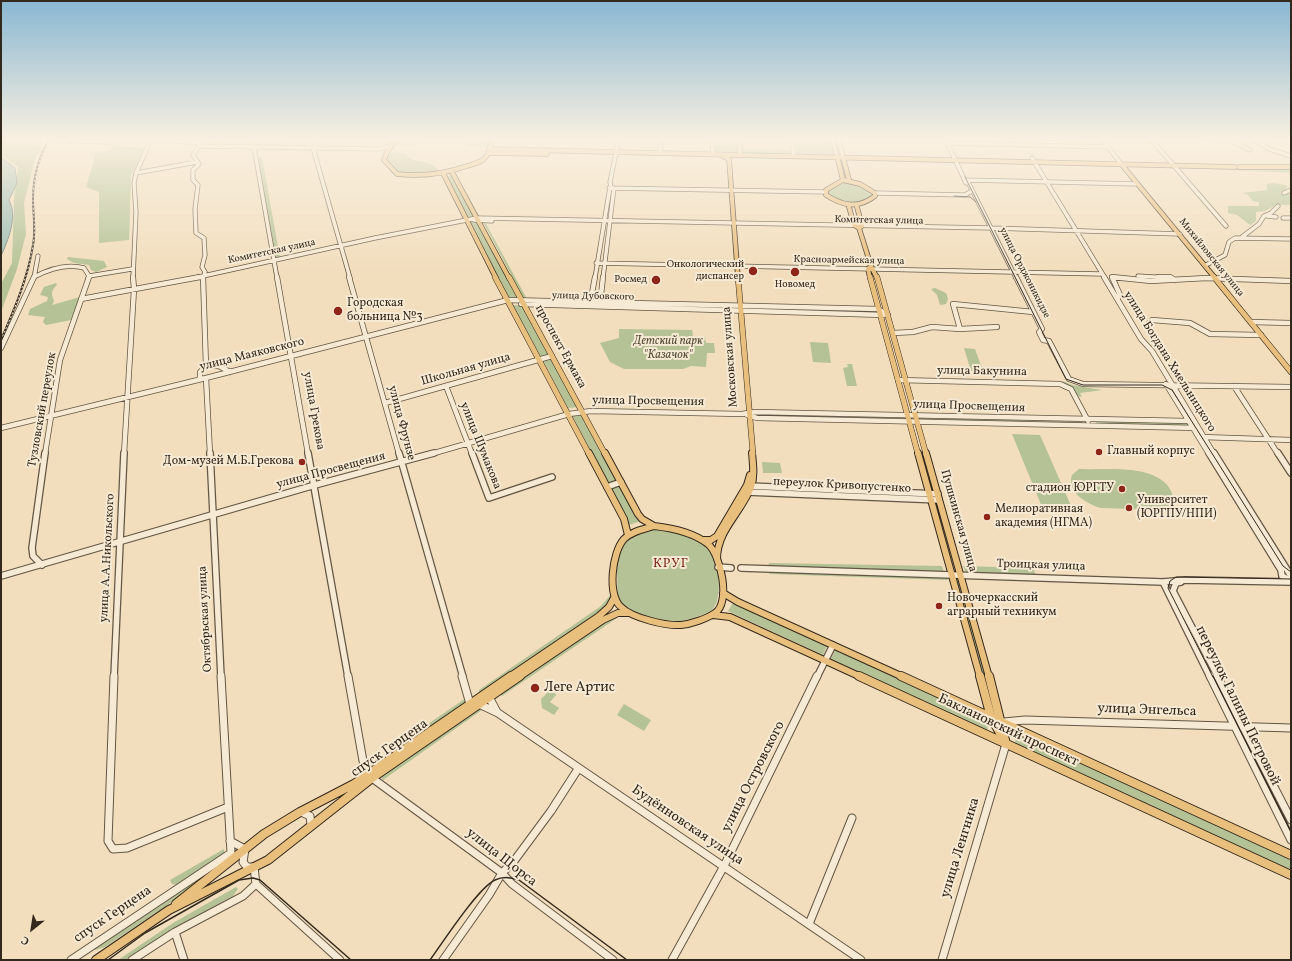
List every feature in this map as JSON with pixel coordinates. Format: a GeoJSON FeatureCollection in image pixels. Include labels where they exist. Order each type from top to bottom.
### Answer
{"type":"FeatureCollection","features":[{"type":"Feature","properties":{"kind":"main road","name":"проспект Ермака"},"geometry":{"type":"LineString","coordinates":[[448,183],[624,519],[628,535]]}},
{"type":"Feature","properties":{"kind":"main road","name":"проспект Ермака"},"geometry":{"type":"LineString","coordinates":[[458,183],[638,514],[642,519],[654,526]]}},
{"type":"Feature","properties":{"kind":"main road","name":"Московская улица"},"geometry":{"type":"LineString","coordinates":[[717,559],[717,548],[719,541],[747,489],[754,472],[747,415],[729,183]]}},
{"type":"Feature","properties":{"kind":"main road","name":"Московская улица"},"geometry":{"type":"LineString","coordinates":[[730,183],[730,190]]}},
{"type":"Feature","properties":{"kind":"main road"},"geometry":{"type":"LineString","coordinates":[[838,183],[824,192],[831,198],[849,207],[857,207],[873,198],[875,193],[856,183]]}},
{"type":"Feature","properties":{"kind":"main road","name":"Михайловская улица"},"geometry":{"type":"LineString","coordinates":[[1138,184],[1180,234],[1182,239],[1206,265],[1260,335],[1291,372]]}},
{"type":"Feature","properties":{"kind":"main road","name":"Пушкинская улица"},"geometry":{"type":"LineString","coordinates":[[849,207],[858,226],[888,315],[1002,723],[1006,744]]}},
{"type":"Feature","properties":{"kind":"main road","name":"Пушкинская улица"},"geometry":{"type":"LineString","coordinates":[[857,207],[858,226]]}},
{"type":"Feature","properties":{"kind":"main road","name":"Пушкинская улица"},"geometry":{"type":"LineString","coordinates":[[871,268],[879,312],[991,717],[1006,744]]}},
{"type":"Feature","properties":{"kind":"main road","name":"Московская улица"},"geometry":{"type":"LineString","coordinates":[[703,540],[711,540],[717,536],[747,489]]}},
{"type":"Feature","properties":{"kind":"main road"},"geometry":{"type":"LineString","coordinates":[[654,526],[669,529],[703,540],[711,547],[717,559],[723,593],[723,603],[713,615],[676,625],[628,613],[619,606],[614,598],[615,554],[628,535],[654,526]]}},
{"type":"Feature","properties":{"kind":"main road","name":"Баклановский проспект"},"geometry":{"type":"LineString","coordinates":[[723,593],[1291,855]]}},
{"type":"Feature","properties":{"kind":"main road","name":"спуск Герцена"},"geometry":{"type":"LineString","coordinates":[[169,910],[268,860],[310,828],[371,776],[470,704],[599,616],[609,607],[614,598]]}},
{"type":"Feature","properties":{"kind":"main road","name":"спуск Герцена"},"geometry":{"type":"LineString","coordinates":[[96,960],[169,910],[232,856],[245,849],[264,834],[300,812],[371,776],[603,620],[618,613],[628,613]]}},
{"type":"Feature","properties":{"kind":"main road","name":"Баклановский проспект"},"geometry":{"type":"LineString","coordinates":[[713,615],[730,617],[1291,875]]}},
{"type":"Feature","properties":{"kind":"street","name":"улица А.А.Никольского"},"geometry":{"type":"LineString","coordinates":[[136,183],[136,212],[132,269],[134,289],[129,397],[119,542],[108,842],[113,849],[126,848],[228,807]]}},
{"type":"Feature","properties":{"kind":"street"},"geometry":{"type":"LineString","coordinates":[[196,183],[198,185],[196,211],[193,216],[196,233],[204,238],[205,256],[202,267],[205,272],[203,276],[206,366]]}},
{"type":"Feature","properties":{"kind":"street","name":"улица Грекова"},"geometry":{"type":"LineString","coordinates":[[260,183],[363,761],[371,776]]}},
{"type":"Feature","properties":{"kind":"street","name":"улица Фрунзе"},"geometry":{"type":"LineString","coordinates":[[323,183],[385,404],[400,463],[470,704]]}},
{"type":"Feature","properties":{"kind":"street"},"geometry":{"type":"LineString","coordinates":[[590,306],[610,183]]}},
{"type":"Feature","properties":{"kind":"street","name":"улица Орджоникидзе"},"geometry":{"type":"LineString","coordinates":[[967,183],[970,192]]}},
{"type":"Feature","properties":{"kind":"street","name":"улица Орджоникидзе"},"geometry":{"type":"LineString","coordinates":[[968,183],[979,204],[977,207],[1014,272],[1042,329],[1039,332],[1043,340],[1049,342],[1067,377],[1079,383],[1168,384]]}},
{"type":"Feature","properties":{"kind":"street","name":"улица Богдана Хмельницкого"},"geometry":{"type":"LineString","coordinates":[[1047,183],[1096,261],[1101,274],[1118,298],[1132,325],[1141,339],[1152,351],[1160,368],[1165,372],[1168,384],[1189,421]]}},
{"type":"Feature","properties":{"kind":"street"},"geometry":{"type":"LineString","coordinates":[[1085,183],[1138,184]]}},
{"type":"Feature","properties":{"kind":"street"},"geometry":{"type":"LineString","coordinates":[[1189,183],[1226,226]]}},
{"type":"Feature","properties":{"kind":"street"},"geometry":{"type":"LineString","coordinates":[[609,187],[824,192]]}},
{"type":"Feature","properties":{"kind":"street"},"geometry":{"type":"LineString","coordinates":[[600,307],[614,188]]}},
{"type":"Feature","properties":{"kind":"street"},"geometry":{"type":"LineString","coordinates":[[1284,193],[1291,190]]}},
{"type":"Feature","properties":{"kind":"street"},"geometry":{"type":"LineString","coordinates":[[875,193],[966,195],[970,192],[975,195]]}},
{"type":"Feature","properties":{"kind":"street"},"geometry":{"type":"LineString","coordinates":[[1206,265],[1225,255],[1229,242],[1249,233],[1259,224],[1264,216],[1271,213],[1278,206]]}},
{"type":"Feature","properties":{"kind":"street"},"geometry":{"type":"LineString","coordinates":[[1264,216],[1276,216]]}},
{"type":"Feature","properties":{"kind":"street"},"geometry":{"type":"LineString","coordinates":[[1283,218],[1291,218]]}},
{"type":"Feature","properties":{"kind":"street","name":"Комитетская улица"},"geometry":{"type":"LineString","coordinates":[[81,299],[203,276],[340,245],[466,219],[733,225],[858,226],[1180,234]]}},
{"type":"Feature","properties":{"kind":"street"},"geometry":{"type":"LineString","coordinates":[[1241,237],[1291,239]]}},
{"type":"Feature","properties":{"kind":"street"},"geometry":{"type":"LineString","coordinates":[[1,348],[34,277],[38,256]]}},
{"type":"Feature","properties":{"kind":"street","name":"Красноармейская улица"},"geometry":{"type":"LineString","coordinates":[[596,263],[1101,274]]}},
{"type":"Feature","properties":{"kind":"street"},"geometry":{"type":"LineString","coordinates":[[34,277],[44,270],[77,266],[84,268],[90,276],[132,269]]}},
{"type":"Feature","properties":{"kind":"street"},"geometry":{"type":"LineString","coordinates":[[1108,274],[1170,277],[1176,280]]}},
{"type":"Feature","properties":{"kind":"street","name":"Тузловский переулок"},"geometry":{"type":"LineString","coordinates":[[42,565],[33,556],[32,548],[50,417],[60,360],[90,276]]}},
{"type":"Feature","properties":{"kind":"street"},"geometry":{"type":"LineString","coordinates":[[1118,298],[1120,295],[1112,277],[1151,281],[1215,278],[1291,281]]}},
{"type":"Feature","properties":{"kind":"street","name":"улица Дубовского"},"geometry":{"type":"LineString","coordinates":[[508,300],[600,307],[662,306],[807,312],[879,312]]}},
{"type":"Feature","properties":{"kind":"street","name":"улица Маяковского"},"geometry":{"type":"LineString","coordinates":[[1,428],[230,372],[508,300]]}},
{"type":"Feature","properties":{"kind":"street","name":"улица Дубовского"},"geometry":{"type":"LineString","coordinates":[[523,302],[600,301],[662,306]]}},
{"type":"Feature","properties":{"kind":"street"},"geometry":{"type":"LineString","coordinates":[[960,329],[953,304],[1033,312]]}},
{"type":"Feature","properties":{"kind":"street"},"geometry":{"type":"LineString","coordinates":[[806,307],[807,312]]}},
{"type":"Feature","properties":{"kind":"street","name":"улица Дубовского"},"geometry":{"type":"LineString","coordinates":[[739,308],[806,307],[879,312],[888,315]]}},
{"type":"Feature","properties":{"kind":"street","name":"улица Богдана Хмельницкого"},"geometry":{"type":"LineString","coordinates":[[1149,323],[1152,320],[1184,322],[1202,328],[1210,334],[1260,335]]}},
{"type":"Feature","properties":{"kind":"street"},"geometry":{"type":"LineString","coordinates":[[1251,322],[1291,323]]}},
{"type":"Feature","properties":{"kind":"street"},"geometry":{"type":"LineString","coordinates":[[893,333],[913,332],[932,327],[960,329],[997,327]]}},
{"type":"Feature","properties":{"kind":"street","name":"Школьная улица"},"geometry":{"type":"LineString","coordinates":[[385,404],[552,356]]}},
{"type":"Feature","properties":{"kind":"street"},"geometry":{"type":"LineString","coordinates":[[200,379],[200,372],[206,366],[217,365],[230,372]]}},
{"type":"Feature","properties":{"kind":"street","name":"Октябрьская улица"},"geometry":{"type":"LineString","coordinates":[[206,378],[212,515],[232,856]]}},
{"type":"Feature","properties":{"kind":"street","name":"улица Бакунина"},"geometry":{"type":"LineString","coordinates":[[898,380],[1060,384],[1071,389],[1087,420]]}},
{"type":"Feature","properties":{"kind":"street"},"geometry":{"type":"LineString","coordinates":[[1168,384],[1291,387]]}},
{"type":"Feature","properties":{"kind":"street","name":"улица Богдана Хмельницкого"},"geometry":{"type":"LineString","coordinates":[[1168,384],[1196,427],[1281,570],[1282,576],[1290,581]]}},
{"type":"Feature","properties":{"kind":"street","name":"улица Шумакова"},"geometry":{"type":"LineString","coordinates":[[446,386],[489,498],[552,477]]}},
{"type":"Feature","properties":{"kind":"street"},"geometry":{"type":"LineString","coordinates":[[1234,386],[1267,439],[1291,473]]}},
{"type":"Feature","properties":{"kind":"street","name":"улица Просвещения"},"geometry":{"type":"LineString","coordinates":[[1,576],[315,484],[400,463],[569,414],[582,412],[747,415],[907,415],[917,418],[1090,426],[1196,427]]}},
{"type":"Feature","properties":{"kind":"street","name":"улица Просвещения"},"geometry":{"type":"LineString","coordinates":[[747,415],[757,418],[909,422],[917,418],[1189,421],[1196,427]]}},
{"type":"Feature","properties":{"kind":"street"},"geometry":{"type":"LineString","coordinates":[[1087,420],[1090,426]]}},
{"type":"Feature","properties":{"kind":"street"},"geometry":{"type":"LineString","coordinates":[[1200,436],[1291,440]]}},
{"type":"Feature","properties":{"kind":"street","name":"улица Богдана Хмельницкого"},"geometry":{"type":"LineString","coordinates":[[1200,436],[1291,576]]}},
{"type":"Feature","properties":{"kind":"street"},"geometry":{"type":"LineString","coordinates":[[607,487],[621,482]]}},
{"type":"Feature","properties":{"kind":"street","name":"переулок Кривопустенко"},"geometry":{"type":"LineString","coordinates":[[747,489],[938,497]]}},
{"type":"Feature","properties":{"kind":"street"},"geometry":{"type":"LineString","coordinates":[[718,567],[731,568]]}},
{"type":"Feature","properties":{"kind":"street","name":"Троицкая улица"},"geometry":{"type":"LineString","coordinates":[[741,568],[961,574],[1163,582],[1185,580],[1290,581]]}},
{"type":"Feature","properties":{"kind":"street","name":"переулок Галины Петровой"},"geometry":{"type":"LineString","coordinates":[[1185,580],[1176,583],[1173,591],[1291,820]]}},
{"type":"Feature","properties":{"kind":"street","name":"переулок Галины Петровой"},"geometry":{"type":"LineString","coordinates":[[1163,582],[1291,840]]}},
{"type":"Feature","properties":{"kind":"street","name":"улица Островского"},"geometry":{"type":"LineString","coordinates":[[672,960],[724,866],[833,645]]}},
{"type":"Feature","properties":{"kind":"street","name":"Будённовская улица"},"geometry":{"type":"LineString","coordinates":[[489,697],[498,713]]}},
{"type":"Feature","properties":{"kind":"street","name":"Будённовская улица"},"geometry":{"type":"LineString","coordinates":[[479,704],[498,713],[578,769],[724,866],[861,960]]}},
{"type":"Feature","properties":{"kind":"street","name":"улица Энгельса"},"geometry":{"type":"LineString","coordinates":[[1002,723],[1025,720],[1233,725],[1291,728]]}},
{"type":"Feature","properties":{"kind":"street","name":"улица Ленгника"},"geometry":{"type":"LineString","coordinates":[[942,960],[1006,744]]}},
{"type":"Feature","properties":{"kind":"street"},"geometry":{"type":"LineString","coordinates":[[443,960],[489,895],[502,873],[514,861],[551,811],[578,769]]}},
{"type":"Feature","properties":{"kind":"street","name":"улица Щорса"},"geometry":{"type":"LineString","coordinates":[[371,776],[382,787],[502,873],[512,884],[613,960]]}},
{"type":"Feature","properties":{"kind":"street"},"geometry":{"type":"LineString","coordinates":[[300,812],[308,814],[311,817],[312,822],[310,828]]}},
{"type":"Feature","properties":{"kind":"street"},"geometry":{"type":"LineString","coordinates":[[809,924],[852,818]]}},
{"type":"Feature","properties":{"kind":"street"},"geometry":{"type":"LineString","coordinates":[[230,841],[245,849],[243,862],[247,867],[254,867],[256,884],[340,960]]}},
{"type":"Feature","properties":{"kind":"street","name":"спуск Герцена"},"geometry":{"type":"LineString","coordinates":[[71,960],[232,856]]}},
{"type":"Feature","properties":{"kind":"street"},"geometry":{"type":"LineString","coordinates":[[132,960],[175,932],[243,896],[256,884]]}},
{"type":"Feature","properties":{"kind":"street"},"geometry":{"type":"LineString","coordinates":[[175,932],[184,960]]}},
{"type":"Feature","properties":{"kind":"green space"},"geometry":{"type":"Polygon","coordinates":[[[16,183],[29,183],[24,203],[26,234],[17,269],[1,312],[1,284],[12,263],[14,198],[16,183]]]}},
{"type":"Feature","properties":{"kind":"green space"},"geometry":{"type":"Polygon","coordinates":[[[87,183],[131,183],[129,240],[99,243],[99,192],[86,187],[87,183]]]}},
{"type":"Feature","properties":{"kind":"green space"},"geometry":{"type":"Polygon","coordinates":[[[261,183],[267,183],[280,258],[275,258],[261,183]]]}},
{"type":"Feature","properties":{"kind":"green space"},"geometry":{"type":"Polygon","coordinates":[[[450,183],[456,183],[475,217],[468,217],[450,183]]]}},
{"type":"Feature","properties":{"kind":"green space"},"geometry":{"type":"Polygon","coordinates":[[[841,183],[853,183],[873,191],[873,196],[850,206],[826,194],[827,191],[841,183]]]}},
{"type":"Feature","properties":{"kind":"green space"},"geometry":{"type":"Polygon","coordinates":[[[1272,183],[1286,185],[1287,187],[1285,191],[1291,195],[1291,205],[1276,205],[1265,211],[1256,212],[1256,221],[1250,225],[1237,215],[1228,213],[1228,206],[1259,206],[1259,202],[1253,201],[1248,195],[1242,193],[1267,190],[1267,184],[1272,183]]]}},
{"type":"Feature","properties":{"kind":"green space"},"geometry":{"type":"Polygon","coordinates":[[[470,221],[479,222],[520,298],[509,299],[470,221]]]}},
{"type":"Feature","properties":{"kind":"green space"},"geometry":{"type":"Polygon","coordinates":[[[483,222],[485,222],[527,299],[524,299],[483,222]]]}},
{"type":"Feature","properties":{"kind":"green space"},"geometry":{"type":"Polygon","coordinates":[[[68,257],[104,261],[107,267],[96,272],[91,270],[89,265],[74,263],[67,259],[68,257]]]}},
{"type":"Feature","properties":{"kind":"green space"},"geometry":{"type":"Polygon","coordinates":[[[56,283],[57,285],[52,292],[54,301],[52,305],[80,297],[71,320],[46,325],[43,322],[45,317],[28,315],[30,309],[47,301],[48,297],[40,295],[44,287],[56,283]]]}},
{"type":"Feature","properties":{"kind":"green space"},"geometry":{"type":"Polygon","coordinates":[[[935,288],[946,293],[948,299],[946,304],[940,305],[937,295],[931,289],[935,288]]]}},
{"type":"Feature","properties":{"kind":"green space"},"geometry":{"type":"Polygon","coordinates":[[[513,305],[524,306],[550,355],[541,357],[513,305]]]}},
{"type":"Feature","properties":{"kind":"green space","name":"Детский парк \"Казачок\""},"geometry":{"type":"Polygon","coordinates":[[[619,329],[692,330],[693,336],[705,337],[706,343],[714,343],[715,353],[707,353],[706,367],[691,366],[683,369],[624,369],[610,362],[600,343],[619,338],[619,329]]]}},
{"type":"Feature","properties":{"kind":"green space"},"geometry":{"type":"Polygon","coordinates":[[[810,342],[828,343],[831,363],[813,362],[810,342]]]}},
{"type":"Feature","properties":{"kind":"green space"},"geometry":{"type":"Polygon","coordinates":[[[964,348],[975,349],[983,371],[971,371],[964,348]]]}},
{"type":"Feature","properties":{"kind":"green space"},"geometry":{"type":"Polygon","coordinates":[[[552,358],[579,407],[568,408],[543,360],[552,358]]]}},
{"type":"Feature","properties":{"kind":"green space"},"geometry":{"type":"Polygon","coordinates":[[[847,364],[852,364],[857,386],[847,386],[843,368],[848,367],[847,364]]]}},
{"type":"Feature","properties":{"kind":"green space"},"geometry":{"type":"Polygon","coordinates":[[[1063,381],[1072,385],[1102,390],[1080,393],[1082,397],[1078,396],[1074,390],[1064,384],[1063,381]]]}},
{"type":"Feature","properties":{"kind":"green space"},"geometry":{"type":"Polygon","coordinates":[[[759,413],[905,415],[906,421],[759,418],[759,413]]]}},
{"type":"Feature","properties":{"kind":"green space"},"geometry":{"type":"Polygon","coordinates":[[[572,415],[583,415],[641,521],[629,525],[572,415]]]}},
{"type":"Feature","properties":{"kind":"green space"},"geometry":{"type":"Polygon","coordinates":[[[919,416],[1081,420],[1084,425],[920,421],[919,416]]]}},
{"type":"Feature","properties":{"kind":"green space"},"geometry":{"type":"Polygon","coordinates":[[[1095,421],[1188,422],[1191,427],[1098,425],[1095,421]]]}},
{"type":"Feature","properties":{"kind":"green space"},"geometry":{"type":"Polygon","coordinates":[[[1012,434],[1040,435],[1072,508],[1042,507],[1012,434]]]}},
{"type":"Feature","properties":{"kind":"green space"},"geometry":{"type":"Polygon","coordinates":[[[762,462],[780,463],[782,473],[763,473],[762,462]]]}},
{"type":"Feature","properties":{"kind":"green space","name":"стадион ЮРГТУ"},"geometry":{"type":"Polygon","coordinates":[[[1079,469],[1114,469],[1139,471],[1150,474],[1160,479],[1168,486],[1172,494],[1172,504],[1162,510],[1101,508],[1095,506],[1079,496],[1072,487],[1072,475],[1079,469]]]}},
{"type":"Feature","properties":{"kind":"green space"},"geometry":{"type":"Polygon","coordinates":[[[657,529],[691,537],[703,543],[712,553],[718,571],[719,592],[717,602],[713,609],[707,613],[684,620],[674,621],[657,619],[630,609],[623,605],[619,600],[617,590],[617,564],[622,546],[631,537],[657,529]]]}},
{"type":"Feature","properties":{"kind":"green space"},"geometry":{"type":"Polygon","coordinates":[[[769,563],[942,566],[944,572],[768,567],[769,563]]]}},
{"type":"Feature","properties":{"kind":"green space"},"geometry":{"type":"Polygon","coordinates":[[[963,566],[1033,568],[1036,575],[966,573],[963,566]]]}},
{"type":"Feature","properties":{"kind":"green space"},"geometry":{"type":"Polygon","coordinates":[[[769,570],[947,575],[948,580],[769,574],[769,570]]]}},
{"type":"Feature","properties":{"kind":"green space"},"geometry":{"type":"Polygon","coordinates":[[[954,578],[960,578],[998,716],[992,716],[954,578]]]}},
{"type":"Feature","properties":{"kind":"green space"},"geometry":{"type":"Polygon","coordinates":[[[612,593],[612,599],[606,607],[484,693],[479,693],[479,690],[601,606],[612,593]]]}},
{"type":"Feature","properties":{"kind":"green space"},"geometry":{"type":"Polygon","coordinates":[[[733,603],[827,646],[823,655],[728,611],[733,603]]]}},
{"type":"Feature","properties":{"kind":"green space"},"geometry":{"type":"Polygon","coordinates":[[[613,617],[617,618],[502,696],[499,693],[613,617]]]}},
{"type":"Feature","properties":{"kind":"green space"},"geometry":{"type":"Polygon","coordinates":[[[835,650],[989,720],[987,731],[831,659],[835,650]]]}},
{"type":"Feature","properties":{"kind":"green space"},"geometry":{"type":"Polygon","coordinates":[[[548,692],[555,693],[556,695],[550,702],[559,708],[554,715],[542,708],[541,699],[548,692]]]}},
{"type":"Feature","properties":{"kind":"green space"},"geometry":{"type":"Polygon","coordinates":[[[466,698],[466,702],[370,770],[368,765],[466,698]]]}},
{"type":"Feature","properties":{"kind":"green space"},"geometry":{"type":"Polygon","coordinates":[[[624,704],[651,720],[644,731],[617,715],[624,704]]]}},
{"type":"Feature","properties":{"kind":"green space"},"geometry":{"type":"Polygon","coordinates":[[[474,710],[482,710],[383,780],[380,776],[474,710]]]}},
{"type":"Feature","properties":{"kind":"green space"},"geometry":{"type":"Polygon","coordinates":[[[1017,733],[1290,857],[1291,871],[1015,743],[1017,733]]]}},
{"type":"Feature","properties":{"kind":"green space"},"geometry":{"type":"Polygon","coordinates":[[[224,849],[224,853],[177,885],[172,884],[170,880],[224,849]]]}},
{"type":"Feature","properties":{"kind":"green space"},"geometry":{"type":"Polygon","coordinates":[[[226,862],[187,891],[182,892],[179,897],[105,947],[95,950],[94,948],[180,888],[226,862]]]}},
{"type":"Feature","properties":{"kind":"green space"},"geometry":{"type":"Polygon","coordinates":[[[236,887],[238,889],[233,896],[171,931],[129,960],[118,960],[173,923],[236,887]]]}},
{"type":"Feature","properties":{"kind":"water"},"geometry":{"type":"Polygon","coordinates":[[[1,183],[17,183],[9,200],[13,214],[11,228],[1,256],[1,183]]]}},
{"type":"Feature","properties":{"kind":"tram line"},"geometry":{"type":"LineString","coordinates":[[968,183],[1066,379],[1083,385],[1162,385],[1172,390],[1283,566],[1291,572]]}},
{"type":"Feature","properties":{"kind":"tram line"},"geometry":{"type":"LineString","coordinates":[[954,196],[970,197],[976,202]]}},
{"type":"Feature","properties":{"kind":"tram line"},"geometry":{"type":"LineString","coordinates":[[1213,677],[1168,588],[1170,581],[1176,577],[1291,579]]}},
{"type":"Feature","properties":{"kind":"tram line"},"geometry":{"type":"LineString","coordinates":[[1213,676],[1291,832]]}},
{"type":"Feature","properties":{"kind":"tram line"},"geometry":{"type":"LineString","coordinates":[[430,960],[461,916],[480,893],[495,880],[507,877],[519,880],[627,960]]}},
{"type":"Feature","properties":{"kind":"tram line"},"geometry":{"type":"LineString","coordinates":[[108,960],[145,933],[239,880],[253,878],[260,880],[351,960]]}},
{"type":"Feature","properties":{"kind":"railway"},"geometry":{"type":"LineString","coordinates":[[1,340],[20,294],[31,257],[34,233],[34,183]]}},
{"type":"Feature","properties":{"kind":"place","name":"Онкологический диспансер"},"geometry":{"type":"Point","coordinates":[753,271]}},
{"type":"Feature","properties":{"kind":"place","name":"Новомед"},"geometry":{"type":"Point","coordinates":[795,272]}},
{"type":"Feature","properties":{"kind":"place","name":"Росмед"},"geometry":{"type":"Point","coordinates":[656,280]}},
{"type":"Feature","properties":{"kind":"place","name":"Городская больница №3"},"geometry":{"type":"Point","coordinates":[338,311]}},
{"type":"Feature","properties":{"kind":"place","name":"Главный корпус"},"geometry":{"type":"Point","coordinates":[1099,452]}},
{"type":"Feature","properties":{"kind":"place","name":"Дом-музей М.Б.Грекова"},"geometry":{"type":"Point","coordinates":[302,462]}},
{"type":"Feature","properties":{"kind":"place","name":"стадион ЮРГТУ"},"geometry":{"type":"Point","coordinates":[1122,489]}},
{"type":"Feature","properties":{"kind":"place","name":"Университет (ЮРГПУ/НПИ)"},"geometry":{"type":"Point","coordinates":[1129,508]}},
{"type":"Feature","properties":{"kind":"place","name":"Мелиоративная академия (НГМА)"},"geometry":{"type":"Point","coordinates":[987,517]}},
{"type":"Feature","properties":{"kind":"place","name":"Новочеркасский аграрный техникум"},"geometry":{"type":"Point","coordinates":[939,606]}},
{"type":"Feature","properties":{"kind":"place","name":"Леге Артис"},"geometry":{"type":"Point","coordinates":[535,688]}},
{"type":"Feature","properties":{"kind":"district","name":"КРУГ"},"geometry":{"type":"Point","coordinates":[671,565]}}]}
